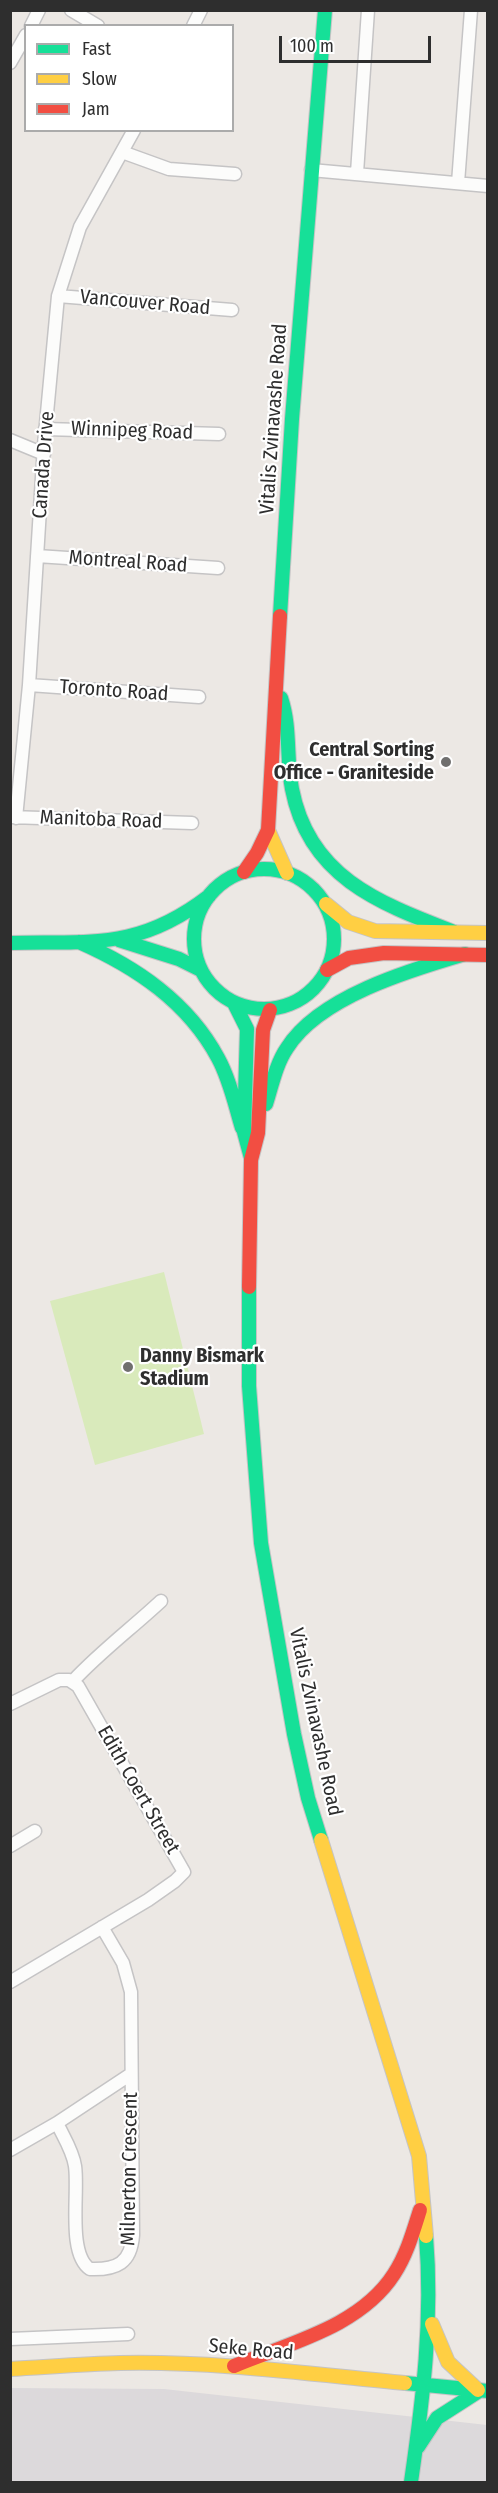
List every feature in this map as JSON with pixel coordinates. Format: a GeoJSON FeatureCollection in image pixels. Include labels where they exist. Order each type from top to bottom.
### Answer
{"type":"FeatureCollection","features":[{"type":"Feature","properties":{"kind":"main road","name":"Vitalis Zvinavashe Road"},"geometry":{"type":"LineString","coordinates":[[244,872],[257,853],[268,830],[292,419],[325,10]]}},
{"type":"Feature","properties":{"kind":"main road"},"geometry":{"type":"LineString","coordinates":[[277,688],[288,724],[292,791],[298,813],[317,850],[351,886],[376,901],[454,932]]}},
{"type":"Feature","properties":{"kind":"main road","name":"Vitalis Zvinavashe Road"},"geometry":{"type":"LineString","coordinates":[[268,830],[276,853],[287,873]]}},
{"type":"Feature","properties":{"kind":"main road"},"geometry":{"type":"LineString","coordinates":[[10,943],[119,940],[174,920],[191,911],[224,881],[244,872],[259,869],[287,873],[301,879],[324,902],[348,922],[358,927],[375,931],[488,933]]}},
{"type":"Feature","properties":{"kind":"main road"},"geometry":{"type":"LineString","coordinates":[[209,896],[199,913],[194,932],[195,952],[201,970],[221,995],[234,1003],[252,1009],[270,1010],[304,997],[317,985],[327,970],[333,953],[334,935],[331,918],[324,902]]}},
{"type":"Feature","properties":{"kind":"main road"},"geometry":{"type":"LineString","coordinates":[[119,940],[179,959],[201,970]]}},
{"type":"Feature","properties":{"kind":"main road"},"geometry":{"type":"LineString","coordinates":[[79,942],[116,957],[146,976],[173,999],[197,1026],[218,1058],[251,1132]]}},
{"type":"Feature","properties":{"kind":"main road"},"geometry":{"type":"LineString","coordinates":[[327,970],[349,958],[384,953],[488,955]]}},
{"type":"Feature","properties":{"kind":"main road"},"geometry":{"type":"LineString","coordinates":[[251,1132],[278,1065],[295,1036],[342,1001],[382,980],[465,954]]}},
{"type":"Feature","properties":{"kind":"main road","name":"Vitalis Zvinavashe Road"},"geometry":{"type":"LineString","coordinates":[[234,1003],[247,1029],[251,1132],[249,1386],[261,1543],[294,1734],[308,1798],[419,2156],[424,2200],[429,2313],[425,2386],[411,2482]]}},
{"type":"Feature","properties":{"kind":"main road","name":"Vitalis Zvinavashe Road"},"geometry":{"type":"LineString","coordinates":[[251,1132],[263,1030],[270,1010]]}},
{"type":"Feature","properties":{"kind":"main road"},"geometry":{"type":"LineString","coordinates":[[232,2367],[270,2349],[324,2330],[352,2315],[374,2298],[391,2280],[405,2255],[424,2200]]}},
{"type":"Feature","properties":{"kind":"main road"},"geometry":{"type":"LineString","coordinates":[[416,2451],[437,2418],[450,2408],[483,2391],[453,2371],[437,2340],[429,2313]]}},
{"type":"Feature","properties":{"kind":"main road","name":"Seke Road"},"geometry":{"type":"LineString","coordinates":[[10,2369],[120,2363],[232,2367],[483,2391]]}},
{"type":"Feature","properties":{"kind":"street"},"geometry":{"type":"LineString","coordinates":[[32,24],[39,10]]}},
{"type":"Feature","properties":{"kind":"street"},"geometry":{"type":"LineString","coordinates":[[71,10],[95,24]]}},
{"type":"Feature","properties":{"kind":"street"},"geometry":{"type":"LineString","coordinates":[[194,24],[201,10]]}},
{"type":"Feature","properties":{"kind":"street"},"geometry":{"type":"LineString","coordinates":[[357,172],[368,10]]}},
{"type":"Feature","properties":{"kind":"street"},"geometry":{"type":"LineString","coordinates":[[458,183],[471,10]]}},
{"type":"Feature","properties":{"kind":"street"},"geometry":{"type":"LineString","coordinates":[[10,63],[24,38]]}},
{"type":"Feature","properties":{"kind":"street","name":"Canada Drive"},"geometry":{"type":"LineString","coordinates":[[13,818],[29,685],[45,429],[58,296],[80,227],[133,132]]}},
{"type":"Feature","properties":{"kind":"street"},"geometry":{"type":"LineString","coordinates":[[122,152],[169,169],[235,174]]}},
{"type":"Feature","properties":{"kind":"street"},"geometry":{"type":"LineString","coordinates":[[311,170],[357,172],[488,186]]}},
{"type":"Feature","properties":{"kind":"street","name":"Vancouver Road"},"geometry":{"type":"LineString","coordinates":[[58,296],[232,310]]}},
{"type":"Feature","properties":{"kind":"street","name":"Winnipeg Road"},"geometry":{"type":"LineString","coordinates":[[45,429],[219,434]]}},
{"type":"Feature","properties":{"kind":"street"},"geometry":{"type":"LineString","coordinates":[[10,440],[44,454]]}},
{"type":"Feature","properties":{"kind":"street","name":"Montreal Road"},"geometry":{"type":"LineString","coordinates":[[37,556],[218,568]]}},
{"type":"Feature","properties":{"kind":"street","name":"Toronto Road"},"geometry":{"type":"LineString","coordinates":[[29,685],[200,697]]}},
{"type":"Feature","properties":{"kind":"street","name":"Manitoba Road"},"geometry":{"type":"LineString","coordinates":[[13,818],[192,823]]}},
{"type":"Feature","properties":{"kind":"street"},"geometry":{"type":"LineString","coordinates":[[10,1704],[59,1680],[75,1684],[94,1658],[124,1635],[161,1601]]}},
{"type":"Feature","properties":{"kind":"street","name":"Edith Coert Street"},"geometry":{"type":"LineString","coordinates":[[10,1982],[102,1928],[175,1881],[184,1870],[75,1684]]}},
{"type":"Feature","properties":{"kind":"street"},"geometry":{"type":"LineString","coordinates":[[10,1846],[35,1831]]}},
{"type":"Feature","properties":{"kind":"street","name":"Milnerton Crescent"},"geometry":{"type":"LineString","coordinates":[[57,2123],[75,2163],[77,2240],[82,2262],[90,2269],[121,2264],[128,2258],[134,2235],[131,1992],[123,1963],[102,1928]]}},
{"type":"Feature","properties":{"kind":"street"},"geometry":{"type":"LineString","coordinates":[[10,2150],[57,2123],[131,2074]]}},
{"type":"Feature","properties":{"kind":"street"},"geometry":{"type":"LineString","coordinates":[[10,2339],[128,2334]]}},
{"type":"Feature","properties":{"kind":"shaded area"},"geometry":{"type":"Polygon","coordinates":[[[11,2388],[164,2389],[487,2425],[487,2482],[11,2482],[11,2388]]]}},
{"type":"Feature","properties":{"kind":"green space","name":"Danny Bismark Stadium"},"geometry":{"type":"Polygon","coordinates":[[[164,1272],[204,1434],[95,1465],[50,1301],[164,1272]]]}},
{"type":"Feature","properties":{"kind":"traffic: fast"},"geometry":{"type":"LineString","coordinates":[[280,616],[292,419],[325,10]]}},
{"type":"Feature","properties":{"kind":"traffic: fast"},"geometry":{"type":"LineString","coordinates":[[281,698],[286,721],[292,789],[301,819],[314,844],[331,865],[351,883],[399,910],[454,932]]}},
{"type":"Feature","properties":{"kind":"traffic: fast"},"geometry":{"type":"LineString","coordinates":[[264,869],[291,874],[313,890],[329,912],[334,939],[329,966],[313,988],[291,1004],[264,1009],[237,1004],[215,988],[199,966],[194,939],[199,912],[215,890],[237,874],[264,869]]}},
{"type":"Feature","properties":{"kind":"traffic: fast"},"geometry":{"type":"LineString","coordinates":[[10,943],[91,941],[137,934],[160,926],[209,896]]}},
{"type":"Feature","properties":{"kind":"traffic: fast"},"geometry":{"type":"LineString","coordinates":[[119,940],[179,959],[201,970]]}},
{"type":"Feature","properties":{"kind":"traffic: fast"},"geometry":{"type":"LineString","coordinates":[[79,942],[121,963],[159,988],[192,1020],[206,1038],[222,1066],[242,1128]]}},
{"type":"Feature","properties":{"kind":"traffic: fast"},"geometry":{"type":"LineString","coordinates":[[266,1104],[283,1054],[302,1030],[321,1014],[343,1000],[393,977],[465,954]]}},
{"type":"Feature","properties":{"kind":"traffic: fast"},"geometry":{"type":"LineString","coordinates":[[234,1003],[247,1029],[244,1132],[251,1158]]}},
{"type":"Feature","properties":{"kind":"traffic: fast"},"geometry":{"type":"LineString","coordinates":[[249,1287],[249,1386],[261,1543],[294,1734],[308,1798],[321,1840]]}},
{"type":"Feature","properties":{"kind":"traffic: fast"},"geometry":{"type":"LineString","coordinates":[[411,2482],[423,2390],[427,2329],[426,2236]]}},
{"type":"Feature","properties":{"kind":"traffic: fast"},"geometry":{"type":"LineString","coordinates":[[405,2383],[488,2391]]}},
{"type":"Feature","properties":{"kind":"traffic: fast"},"geometry":{"type":"LineString","coordinates":[[418,2447],[437,2418],[479,2391]]}},
{"type":"Feature","properties":{"kind":"traffic: slow"},"geometry":{"type":"LineString","coordinates":[[268,830],[287,873]]}},
{"type":"Feature","properties":{"kind":"traffic: slow"},"geometry":{"type":"LineString","coordinates":[[326,904],[348,922],[375,931],[488,933]]}},
{"type":"Feature","properties":{"kind":"traffic: slow"},"geometry":{"type":"LineString","coordinates":[[321,1840],[419,2156],[426,2236]]}},
{"type":"Feature","properties":{"kind":"traffic: slow"},"geometry":{"type":"LineString","coordinates":[[432,2324],[448,2362],[478,2390]]}},
{"type":"Feature","properties":{"kind":"traffic: slow"},"geometry":{"type":"LineString","coordinates":[[10,2369],[120,2363],[191,2364],[405,2383]]}},
{"type":"Feature","properties":{"kind":"traffic: jam"},"geometry":{"type":"LineString","coordinates":[[244,872],[257,853],[268,830],[280,616]]}},
{"type":"Feature","properties":{"kind":"traffic: jam"},"geometry":{"type":"LineString","coordinates":[[327,970],[349,958],[384,953],[488,955]]}},
{"type":"Feature","properties":{"kind":"traffic: jam"},"geometry":{"type":"LineString","coordinates":[[249,1287],[251,1160],[258,1133],[263,1030],[270,1010]]}},
{"type":"Feature","properties":{"kind":"traffic: jam"},"geometry":{"type":"LineString","coordinates":[[234,2366],[300,2341],[362,2308],[380,2292],[399,2266],[420,2210]]}},
{"type":"Feature","properties":{"kind":"place","name":"Central Sorting Office - Graniteside"},"geometry":{"type":"Point","coordinates":[446,762]}},
{"type":"Feature","properties":{"kind":"place","name":"Danny Bismark Stadium"},"geometry":{"type":"Point","coordinates":[128,1367]}}]}
